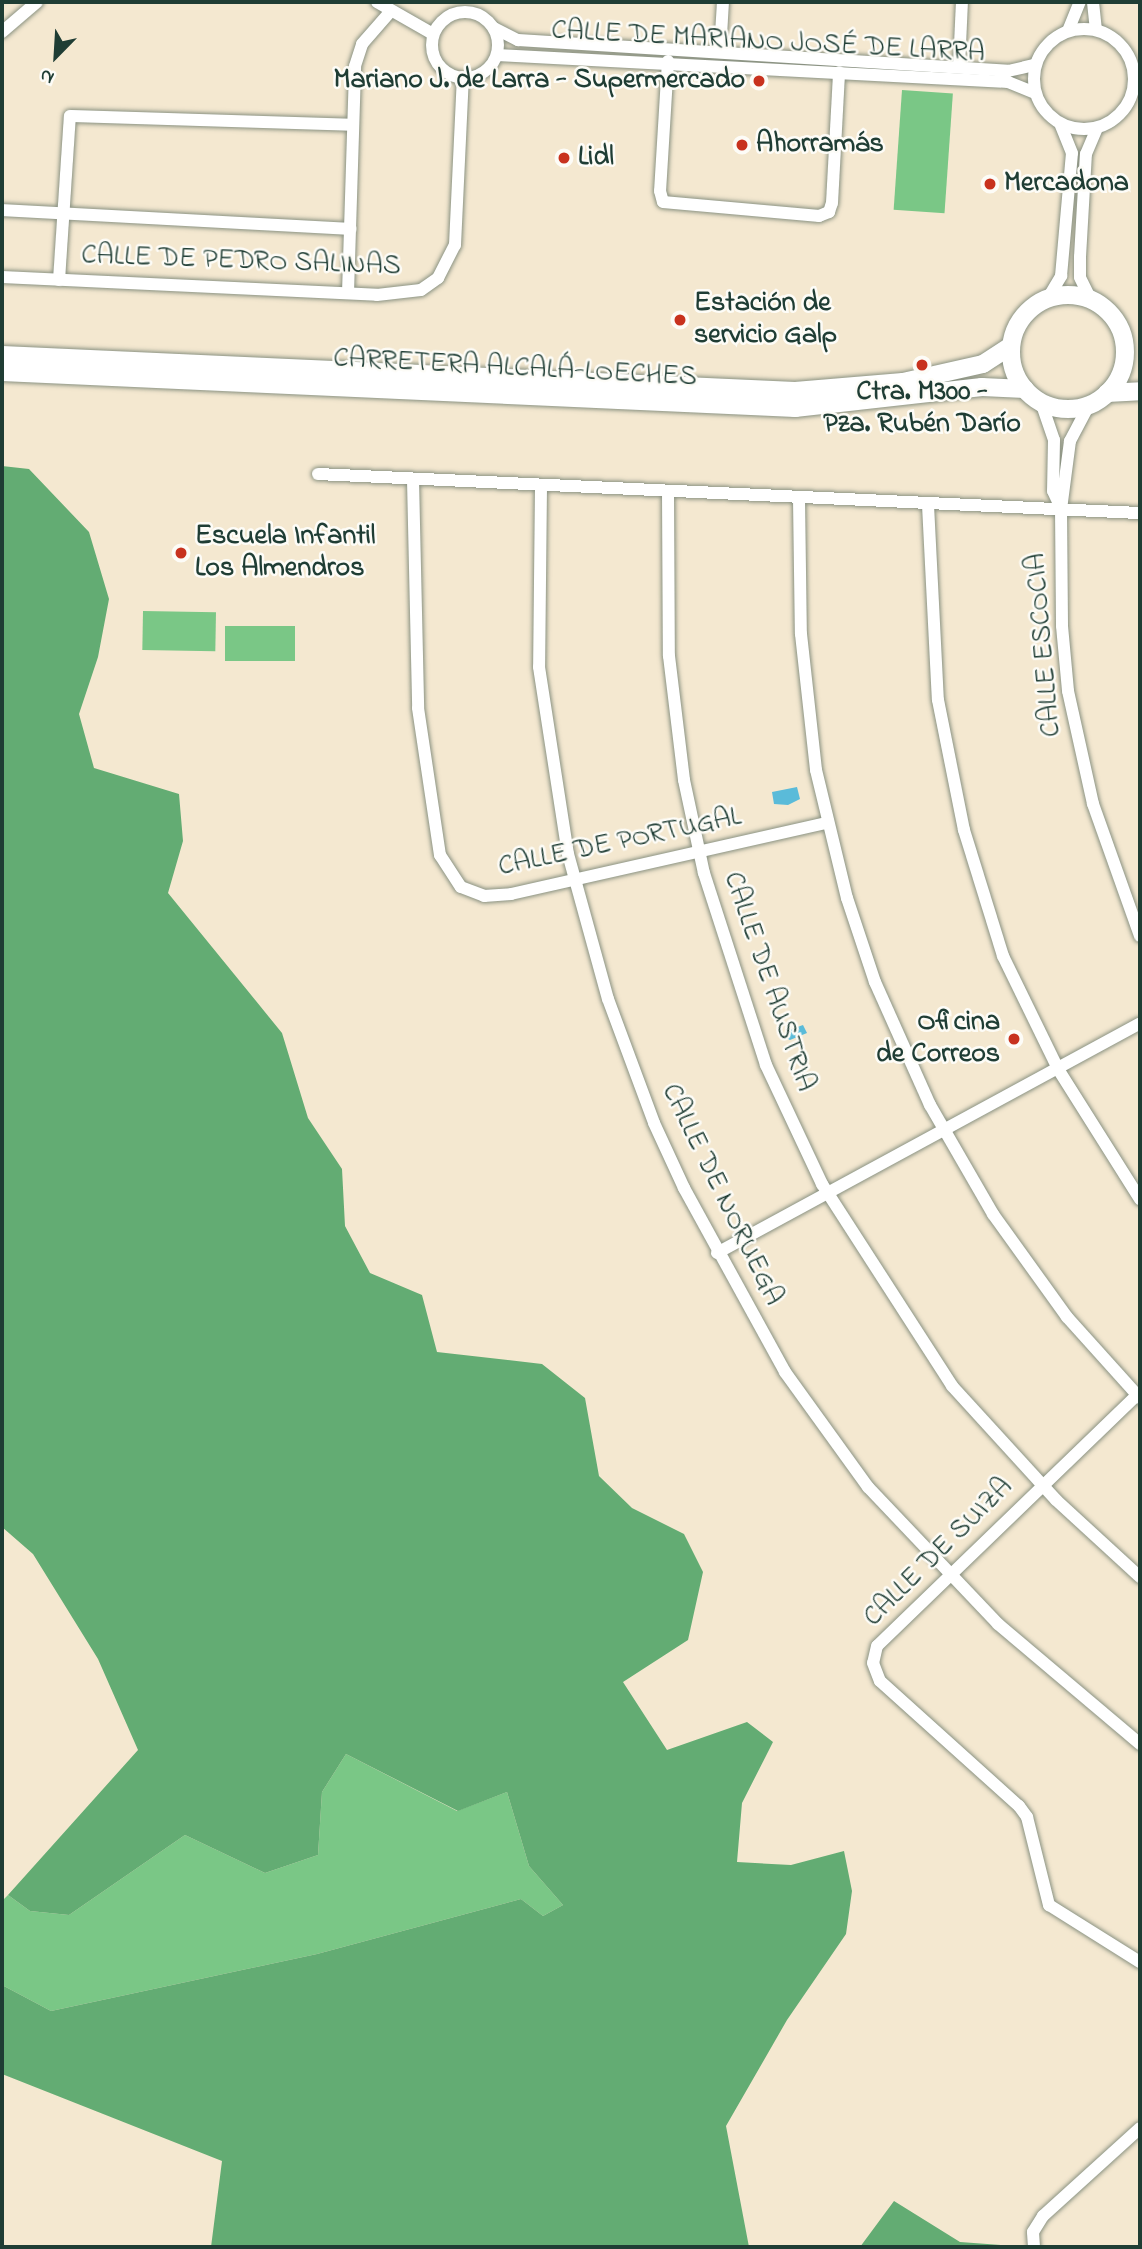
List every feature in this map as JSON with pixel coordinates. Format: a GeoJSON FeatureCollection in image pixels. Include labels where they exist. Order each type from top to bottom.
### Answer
{"type":"FeatureCollection","features":[{"type":"Feature","properties":{"kind":"main road"},"geometry":{"type":"LineString","coordinates":[[1125,351],[1123,366],[1107,393],[1089,405],[1072,409],[1041,402],[1025,389],[1016,376],[1011,346],[1023,317],[1048,299],[1070,296],[1091,300],[1115,321],[1125,351],[1140,368]]}},
{"type":"Feature","properties":{"kind":"main road","name":"CARRETERA ALCALÁ-LOECHES"},"geometry":{"type":"LineString","coordinates":[[2,355],[795,391],[903,382],[983,363],[1011,346]]}},
{"type":"Feature","properties":{"kind":"main road","name":"CARRETERA ALCALÁ-LOECHES"},"geometry":{"type":"LineString","coordinates":[[2,372],[795,408],[982,387],[1025,389]]}},
{"type":"Feature","properties":{"kind":"main road"},"geometry":{"type":"LineString","coordinates":[[1107,393],[1140,391]]}},
{"type":"Feature","properties":{"kind":"street"},"geometry":{"type":"LineString","coordinates":[[2,32],[37,2]]}},
{"type":"Feature","properties":{"kind":"street"},"geometry":{"type":"LineString","coordinates":[[377,2],[390,12],[433,34]]}},
{"type":"Feature","properties":{"kind":"street"},"geometry":{"type":"LineString","coordinates":[[453,15],[459,2]]}},
{"type":"Feature","properties":{"kind":"street"},"geometry":{"type":"LineString","coordinates":[[474,2],[494,28],[497,55],[489,68],[463,78],[438,64],[432,50],[433,34],[442,20],[453,15],[483,16]]}},
{"type":"Feature","properties":{"kind":"street"},"geometry":{"type":"LineString","coordinates":[[720,52],[723,2]]}},
{"type":"Feature","properties":{"kind":"street"},"geometry":{"type":"LineString","coordinates":[[959,67],[962,2]]}},
{"type":"Feature","properties":{"kind":"street"},"geometry":{"type":"LineString","coordinates":[[1068,31],[1080,2]]}},
{"type":"Feature","properties":{"kind":"street"},"geometry":{"type":"LineString","coordinates":[[1093,2],[1096,30]]}},
{"type":"Feature","properties":{"kind":"street"},"geometry":{"type":"LineString","coordinates":[[348,293],[357,57],[372,30],[390,12]]}},
{"type":"Feature","properties":{"kind":"street","name":"CALLE DE MARIANO JOSÉ DE LARRA"},"geometry":{"type":"LineString","coordinates":[[494,28],[518,40],[1021,71],[1035,65]]}},
{"type":"Feature","properties":{"kind":"street"},"geometry":{"type":"LineString","coordinates":[[1091,300],[1080,267],[1086,154],[1097,128],[1119,115],[1137,91],[1137,71],[1121,44],[1096,30],[1068,31],[1054,38],[1035,65],[1035,93],[1049,116],[1060,124],[1097,128]]}},
{"type":"Feature","properties":{"kind":"street","name":"CALLE DE MARIANO JOSÉ DE LARRA"},"geometry":{"type":"LineString","coordinates":[[497,55],[668,61],[1008,82],[1035,93]]}},
{"type":"Feature","properties":{"kind":"street"},"geometry":{"type":"LineString","coordinates":[[668,61],[660,191],[663,202],[806,215],[829,212],[832,203],[839,72]]}},
{"type":"Feature","properties":{"kind":"street","name":"CALLE DE PEDRO SALINAS"},"geometry":{"type":"LineString","coordinates":[[2,277],[402,295],[421,290],[448,264],[455,245],[463,78]]}},
{"type":"Feature","properties":{"kind":"street"},"geometry":{"type":"LineString","coordinates":[[59,280],[70,116],[353,125]]}},
{"type":"Feature","properties":{"kind":"street"},"geometry":{"type":"LineString","coordinates":[[1048,299],[1061,276],[1072,153],[1060,124]]}},
{"type":"Feature","properties":{"kind":"street"},"geometry":{"type":"LineString","coordinates":[[2,210],[350,229]]}},
{"type":"Feature","properties":{"kind":"street","name":"CALLE ESCOCIA"},"geometry":{"type":"LineString","coordinates":[[1041,402],[1054,440],[1053,491],[1061,509]]}},
{"type":"Feature","properties":{"kind":"street","name":"CALLE ESCOCIA"},"geometry":{"type":"LineString","coordinates":[[1089,405],[1070,441],[1061,509],[1062,625],[1070,703],[1107,851],[1140,936]]}},
{"type":"Feature","properties":{"kind":"street"},"geometry":{"type":"LineString","coordinates":[[318,474],[799,499],[1140,513]]}},
{"type":"Feature","properties":{"kind":"street","name":"CALLE DE PORTUGAL"},"geometry":{"type":"LineString","coordinates":[[412,480],[417,693],[444,867],[461,887],[484,896],[575,880],[698,850],[827,823]]}},
{"type":"Feature","properties":{"kind":"street","name":"CALLE DE NORUEGA"},"geometry":{"type":"LineString","coordinates":[[541,486],[539,667],[551,761],[575,880],[608,999],[654,1123],[717,1253],[824,1429],[868,1487],[949,1575],[1007,1632],[1140,1744]]}},
{"type":"Feature","properties":{"kind":"street","name":"CALLE DE AUSTRIA"},"geometry":{"type":"LineString","coordinates":[[668,492],[670,656],[684,780],[698,850],[766,1065],[828,1194],[952,1386],[1042,1485],[1140,1577]]}},
{"type":"Feature","properties":{"kind":"street"},"geometry":{"type":"LineString","coordinates":[[799,499],[801,634],[816,771],[827,823],[875,982],[944,1131],[1035,1275],[1139,1396]]}},
{"type":"Feature","properties":{"kind":"street"},"geometry":{"type":"LineString","coordinates":[[928,505],[938,700],[964,830],[1003,956],[1058,1069],[1140,1199]]}},
{"type":"Feature","properties":{"kind":"street"},"geometry":{"type":"LineString","coordinates":[[717,1253],[1140,1023]]}},
{"type":"Feature","properties":{"kind":"street","name":"CALLE DE SUIZA"},"geometry":{"type":"LineString","coordinates":[[1139,1396],[1042,1485],[877,1646],[874,1672],[1019,1806],[1027,1817],[1049,1905],[1140,1962]]}},
{"type":"Feature","properties":{"kind":"street"},"geometry":{"type":"LineString","coordinates":[[1034,2247],[1033,2232],[1043,2216],[1140,2128]]}},
{"type":"Feature","properties":{"kind":"green space"},"geometry":{"type":"Polygon","coordinates":[[[902,90],[953,94],[945,213],[894,210],[902,90]]]}},
{"type":"Feature","properties":{"kind":"green space"},"geometry":{"type":"Polygon","coordinates":[[[2,466],[29,469],[89,532],[109,599],[98,657],[79,714],[94,768],[179,794],[183,841],[168,893],[282,1033],[308,1118],[342,1169],[345,1226],[370,1273],[422,1295],[437,1352],[542,1364],[585,1398],[599,1476],[632,1508],[684,1534],[703,1572],[688,1640],[623,1682],[667,1750],[747,1722],[773,1742],[742,1803],[737,1862],[791,1865],[844,1851],[852,1891],[846,1934],[787,2020],[726,2126],[749,2247],[211,2247],[222,2161],[2,2074],[2,1985],[51,2011],[317,1954],[521,1899],[543,1916],[563,1905],[529,1866],[507,1792],[458,1811],[346,1754],[322,1792],[318,1855],[265,1873],[185,1835],[69,1915],[30,1911],[8,1895],[138,1750],[98,1659],[33,1554],[2,1527],[2,466]]]}},
{"type":"Feature","properties":{"kind":"green space"},"geometry":{"type":"Polygon","coordinates":[[[143,611],[216,612],[215,651],[142,650],[143,611]]]}},
{"type":"Feature","properties":{"kind":"green space"},"geometry":{"type":"Polygon","coordinates":[[[225,626],[295,626],[295,661],[225,661],[225,626]]]}},
{"type":"Feature","properties":{"kind":"green space"},"geometry":{"type":"Polygon","coordinates":[[[346,1754],[457,1811],[507,1792],[529,1866],[563,1905],[543,1916],[521,1899],[317,1954],[51,2011],[2,1985],[2,1901],[8,1895],[30,1911],[69,1915],[185,1835],[265,1873],[318,1855],[322,1792],[346,1754]]]}},
{"type":"Feature","properties":{"kind":"green space"},"geometry":{"type":"Polygon","coordinates":[[[894,2201],[960,2242],[1028,2247],[860,2247],[894,2201]]]}},
{"type":"Feature","properties":{"kind":"water"},"geometry":{"type":"Polygon","coordinates":[[[797,787],[800,799],[788,805],[774,804],[772,792],[797,787]]]}},
{"type":"Feature","properties":{"kind":"water"},"geometry":{"type":"Polygon","coordinates":[[[803,1025],[807,1033],[790,1040],[786,1038],[786,1031],[803,1025]]]}},
{"type":"Feature","properties":{"kind":"place","name":"Mariano J. de Larra - Supermercado"},"geometry":{"type":"Point","coordinates":[759,81]}},
{"type":"Feature","properties":{"kind":"place","name":"Ahorramás"},"geometry":{"type":"Point","coordinates":[742,145]}},
{"type":"Feature","properties":{"kind":"place","name":"Lidl"},"geometry":{"type":"Point","coordinates":[564,158]}},
{"type":"Feature","properties":{"kind":"place","name":"Mercadona"},"geometry":{"type":"Point","coordinates":[990,184]}},
{"type":"Feature","properties":{"kind":"place","name":"Estación de servicio Galp"},"geometry":{"type":"Point","coordinates":[680,320]}},
{"type":"Feature","properties":{"kind":"place","name":"Ctra. M300 - Pza. Rubén Darío"},"geometry":{"type":"Point","coordinates":[922,365]}},
{"type":"Feature","properties":{"kind":"place","name":"Escuela Infantil Los Almendros"},"geometry":{"type":"Point","coordinates":[181,553]}},
{"type":"Feature","properties":{"kind":"place","name":"Oficina de Correos"},"geometry":{"type":"Point","coordinates":[1014,1039]}}]}
